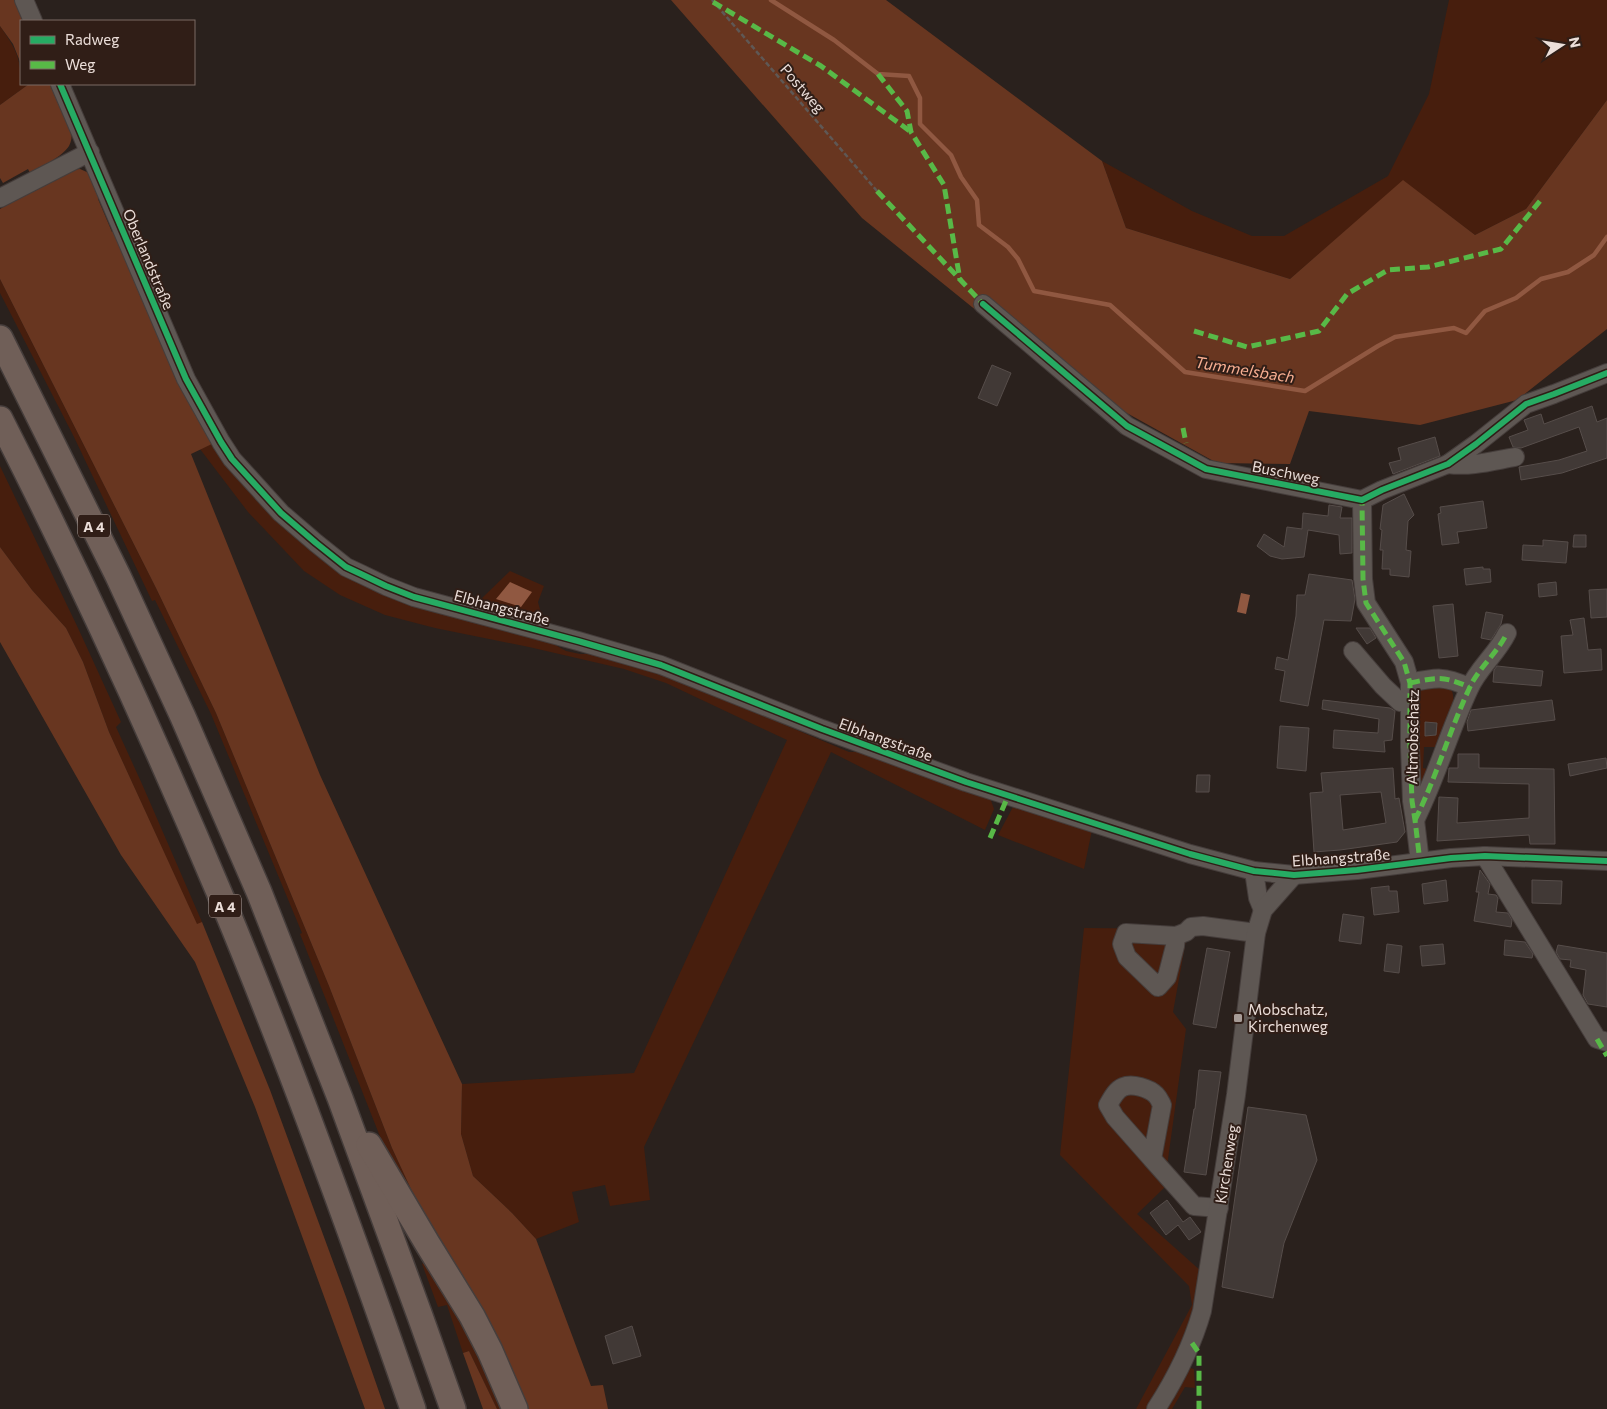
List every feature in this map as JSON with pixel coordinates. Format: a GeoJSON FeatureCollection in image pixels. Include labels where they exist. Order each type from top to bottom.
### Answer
{"type":"FeatureCollection","features":[{"type":"Feature","properties":{"kind":"highway","name":"A 4"},"geometry":{"type":"LineString","coordinates":[[0,338],[118,576],[183,717],[258,892],[340,1098],[453,1409]]}},
{"type":"Feature","properties":{"kind":"highway","name":"A 4"},"geometry":{"type":"LineString","coordinates":[[0,419],[85,591],[224,904],[293,1078],[384,1325],[412,1409]]}},
{"type":"Feature","properties":{"kind":"highway"},"geometry":{"type":"LineString","coordinates":[[340,1098],[472,1316],[490,1351],[514,1409]]}},
{"type":"Feature","properties":{"kind":"street"},"geometry":{"type":"LineString","coordinates":[[24,0],[33,20]]}},
{"type":"Feature","properties":{"kind":"street","name":"Oberlandstraße"},"geometry":{"type":"LineString","coordinates":[[60,85],[186,379],[221,442]]}},
{"type":"Feature","properties":{"kind":"street"},"geometry":{"type":"LineString","coordinates":[[1,197],[90,152]]}},
{"type":"Feature","properties":{"kind":"street","name":"Buschweg"},"geometry":{"type":"LineString","coordinates":[[982,304],[1127,426],[1206,469],[1362,500]]}},
{"type":"Feature","properties":{"kind":"street"},"geometry":{"type":"LineString","coordinates":[[1410,683],[1404,662],[1366,602],[1363,579],[1362,500],[1382,490],[1448,464],[1526,404],[1607,373]]}},
{"type":"Feature","properties":{"kind":"street","name":"Elbhangstraße"},"geometry":{"type":"LineString","coordinates":[[221,442],[232,459],[281,513],[346,566],[386,586],[414,597],[578,641],[661,666],[822,729],[966,782],[1190,854],[1254,870],[1294,875],[1485,856],[1607,861]]}},
{"type":"Feature","properties":{"kind":"street"},"geometry":{"type":"LineString","coordinates":[[1448,464],[1475,465],[1515,457]]}},
{"type":"Feature","properties":{"kind":"street","name":"Altmobschatz"},"geometry":{"type":"LineString","coordinates":[[1415,820],[1426,800],[1445,746],[1470,687],[1502,643],[1507,633]]}},
{"type":"Feature","properties":{"kind":"street"},"geometry":{"type":"LineString","coordinates":[[1353,651],[1382,686],[1400,702],[1409,703]]}},
{"type":"Feature","properties":{"kind":"street","name":"Altmobschatz"},"geometry":{"type":"LineString","coordinates":[[1420,862],[1412,802],[1410,683],[1434,678],[1446,679],[1470,687]]}},
{"type":"Feature","properties":{"kind":"street"},"geometry":{"type":"LineString","coordinates":[[1485,856],[1602,1041]]}},
{"type":"Feature","properties":{"kind":"street"},"geometry":{"type":"LineString","coordinates":[[1254,870],[1258,898],[1263,910]]}},
{"type":"Feature","properties":{"kind":"street","name":"Kirchenweg"},"geometry":{"type":"LineString","coordinates":[[1156,1409],[1192,1343],[1202,1311],[1236,1095],[1256,933],[1263,910],[1294,875]]}},
{"type":"Feature","properties":{"kind":"street"},"geometry":{"type":"LineString","coordinates":[[1176,936],[1186,932],[1191,927],[1203,926],[1256,933]]}},
{"type":"Feature","properties":{"kind":"street"},"geometry":{"type":"LineString","coordinates":[[1152,1159],[1194,1206],[1219,1208]]}},
{"type":"Feature","properties":{"kind":"shaded area"},"geometry":{"type":"Polygon","coordinates":[[[0,0],[17,0],[26,20],[20,20],[20,62],[13,44],[0,26],[0,0]]]}},
{"type":"Feature","properties":{"kind":"shaded area"},"geometry":{"type":"Polygon","coordinates":[[[671,0],[886,0],[1102,161],[1126,228],[1290,279],[1403,180],[1475,235],[1526,209],[1607,100],[1607,329],[1517,400],[1420,425],[1309,411],[1290,464],[1217,463],[1051,371],[862,218],[671,0]]]}},
{"type":"Feature","properties":{"kind":"shaded area"},"geometry":{"type":"Polygon","coordinates":[[[1449,0],[1607,0],[1607,100],[1526,209],[1475,235],[1403,181],[1290,279],[1126,228],[1102,161],[1192,211],[1252,236],[1284,236],[1388,176],[1429,94],[1449,0]]]}},
{"type":"Feature","properties":{"kind":"shaded area"},"geometry":{"type":"Polygon","coordinates":[[[0,26],[16,53],[20,67],[20,85],[28,85],[0,105],[0,26]]]}},
{"type":"Feature","properties":{"kind":"shaded area"},"geometry":{"type":"Polygon","coordinates":[[[28,85],[54,85],[70,123],[72,132],[69,146],[62,154],[30,173],[28,169],[3,183],[0,178],[0,105],[28,85]]]}},
{"type":"Feature","properties":{"kind":"shaded area"},"geometry":{"type":"Polygon","coordinates":[[[80,169],[89,173],[101,196],[98,199],[112,232],[119,230],[214,443],[191,454],[320,775],[462,1084],[461,1134],[473,1176],[536,1239],[591,1386],[603,1385],[608,1409],[528,1409],[503,1355],[428,1226],[392,1148],[329,986],[216,713],[156,588],[0,279],[0,209],[68,170],[80,169]]]}},
{"type":"Feature","properties":{"kind":"shaded area"},"geometry":{"type":"Polygon","coordinates":[[[0,279],[156,588],[216,713],[329,986],[392,1148],[428,1226],[482,1308],[528,1409],[525,1409],[394,1170],[300,934],[302,933],[211,714],[155,600],[152,601],[74,437],[0,293],[0,279]]]}},
{"type":"Feature","properties":{"kind":"shaded area"},"geometry":{"type":"Polygon","coordinates":[[[214,443],[316,553],[541,637],[566,651],[580,654],[600,654],[667,675],[849,752],[868,752],[989,795],[994,809],[985,830],[831,752],[644,1147],[650,1200],[610,1206],[605,1185],[572,1192],[579,1222],[536,1239],[473,1176],[461,1134],[462,1084],[634,1073],[787,740],[666,683],[624,669],[435,628],[385,615],[340,595],[304,571],[248,512],[200,449],[214,443]]]}},
{"type":"Feature","properties":{"kind":"shaded area"},"geometry":{"type":"Polygon","coordinates":[[[0,466],[121,722],[116,727],[202,922],[197,925],[109,732],[83,662],[66,628],[32,590],[0,547],[0,466]]]}},
{"type":"Feature","properties":{"kind":"shaded area"},"geometry":{"type":"Polygon","coordinates":[[[0,547],[32,590],[66,628],[83,662],[109,732],[197,924],[202,922],[270,1090],[385,1409],[365,1409],[255,1107],[195,962],[121,855],[0,642],[0,547]]]}},
{"type":"Feature","properties":{"kind":"shaded area"},"geometry":{"type":"Polygon","coordinates":[[[510,571],[544,586],[538,602],[543,621],[480,600],[510,571]]]}},
{"type":"Feature","properties":{"kind":"shaded area"},"geometry":{"type":"Polygon","coordinates":[[[510,582],[532,592],[521,607],[496,599],[510,582]]]}},
{"type":"Feature","properties":{"kind":"shaded area"},"geometry":{"type":"Polygon","coordinates":[[[1241,593],[1250,595],[1246,614],[1237,612],[1241,593]]]}},
{"type":"Feature","properties":{"kind":"shaded area"},"geometry":{"type":"Polygon","coordinates":[[[1435,683],[1451,689],[1453,704],[1449,722],[1435,755],[1435,747],[1424,747],[1423,768],[1432,770],[1419,801],[1417,695],[1425,686],[1435,683]]]}},
{"type":"Feature","properties":{"kind":"shaded area"},"geometry":{"type":"Polygon","coordinates":[[[1014,805],[1092,830],[1084,869],[998,835],[1014,805]]]}},
{"type":"Feature","properties":{"kind":"shaded area"},"geometry":{"type":"Polygon","coordinates":[[[1084,928],[1188,929],[1173,1012],[1186,1029],[1164,1188],[1137,1214],[1202,1272],[1196,1307],[1173,1365],[1148,1409],[1136,1409],[1192,1305],[1189,1286],[1060,1155],[1084,928]]]}},
{"type":"Feature","properties":{"kind":"shaded area"},"geometry":{"type":"Polygon","coordinates":[[[425,1262],[471,1340],[502,1409],[497,1409],[469,1351],[463,1353],[447,1305],[438,1307],[422,1264],[425,1262]]]}},
{"type":"Feature","properties":{"kind":"shaded area"},"geometry":{"type":"Polygon","coordinates":[[[469,1351],[497,1409],[483,1409],[463,1353],[469,1351]]]}},
{"type":"Feature","properties":{"kind":"shaded area"},"geometry":{"type":"Polygon","coordinates":[[[1190,1368],[1194,1369],[1195,1388],[1185,1387],[1172,1409],[1162,1409],[1183,1374],[1190,1368]]]}},
{"type":"Feature","properties":{"kind":"building"},"geometry":{"type":"Polygon","coordinates":[[[992,365],[1011,373],[997,406],[978,398],[992,365]]]}},
{"type":"Feature","properties":{"kind":"building"},"geometry":{"type":"Polygon","coordinates":[[[1592,406],[1597,422],[1607,418],[1607,458],[1562,473],[1521,480],[1519,467],[1559,460],[1587,451],[1579,427],[1521,448],[1513,447],[1509,437],[1528,430],[1524,420],[1541,414],[1544,424],[1592,406]]]}},
{"type":"Feature","properties":{"kind":"building"},"geometry":{"type":"Polygon","coordinates":[[[1435,437],[1440,456],[1393,474],[1389,463],[1401,460],[1398,448],[1435,437]]]}},
{"type":"Feature","properties":{"kind":"building"},"geometry":{"type":"Polygon","coordinates":[[[1404,494],[1414,515],[1408,521],[1406,550],[1411,551],[1409,577],[1390,575],[1390,569],[1382,569],[1383,550],[1380,550],[1383,505],[1404,494]]]}},
{"type":"Feature","properties":{"kind":"building"},"geometry":{"type":"Polygon","coordinates":[[[1483,501],[1487,528],[1457,532],[1459,543],[1442,545],[1438,514],[1441,513],[1440,507],[1483,501]]]}},
{"type":"Feature","properties":{"kind":"building"},"geometry":{"type":"Polygon","coordinates":[[[1329,505],[1342,507],[1340,518],[1352,518],[1352,553],[1340,554],[1339,535],[1308,530],[1304,557],[1282,559],[1270,556],[1257,546],[1264,534],[1284,547],[1287,527],[1302,529],[1303,513],[1328,516],[1329,505]]]}},
{"type":"Feature","properties":{"kind":"building"},"geometry":{"type":"Polygon","coordinates":[[[1574,535],[1586,535],[1586,547],[1573,547],[1574,535]]]}},
{"type":"Feature","properties":{"kind":"building"},"geometry":{"type":"Polygon","coordinates":[[[1543,540],[1568,542],[1566,563],[1522,560],[1523,545],[1543,546],[1543,540]]]}},
{"type":"Feature","properties":{"kind":"building"},"geometry":{"type":"Polygon","coordinates":[[[1483,567],[1483,569],[1490,569],[1491,582],[1466,585],[1464,569],[1483,567]]]}},
{"type":"Feature","properties":{"kind":"building"},"geometry":{"type":"Polygon","coordinates":[[[1309,574],[1352,580],[1355,599],[1351,621],[1324,620],[1308,706],[1280,701],[1285,671],[1275,669],[1277,657],[1288,660],[1296,616],[1297,595],[1305,595],[1309,574]]]}},
{"type":"Feature","properties":{"kind":"building"},"geometry":{"type":"Polygon","coordinates":[[[1556,582],[1557,595],[1539,597],[1538,584],[1556,582]]]}},
{"type":"Feature","properties":{"kind":"building"},"geometry":{"type":"Polygon","coordinates":[[[1607,589],[1607,617],[1591,618],[1589,590],[1607,589]]]}},
{"type":"Feature","properties":{"kind":"building"},"geometry":{"type":"Polygon","coordinates":[[[1453,604],[1458,656],[1439,658],[1433,606],[1453,604]]]}},
{"type":"Feature","properties":{"kind":"building"},"geometry":{"type":"Polygon","coordinates":[[[1486,612],[1503,615],[1501,624],[1491,640],[1481,638],[1486,612]]]}},
{"type":"Feature","properties":{"kind":"building"},"geometry":{"type":"Polygon","coordinates":[[[1584,618],[1588,650],[1601,649],[1602,670],[1564,673],[1561,636],[1573,635],[1570,620],[1584,618]]]}},
{"type":"Feature","properties":{"kind":"building"},"geometry":{"type":"Polygon","coordinates":[[[1356,628],[1370,628],[1376,638],[1367,644],[1356,628]]]}},
{"type":"Feature","properties":{"kind":"building"},"geometry":{"type":"Polygon","coordinates":[[[1497,666],[1543,671],[1541,686],[1493,682],[1494,670],[1497,666]]]}},
{"type":"Feature","properties":{"kind":"building"},"geometry":{"type":"Polygon","coordinates":[[[1323,700],[1390,708],[1395,711],[1392,740],[1384,741],[1385,752],[1333,748],[1334,730],[1378,733],[1379,719],[1322,709],[1323,700]]]}},
{"type":"Feature","properties":{"kind":"building"},"geometry":{"type":"Polygon","coordinates":[[[1552,700],[1555,720],[1468,731],[1467,722],[1471,710],[1552,700]]]}},
{"type":"Feature","properties":{"kind":"building"},"geometry":{"type":"Polygon","coordinates":[[[1425,722],[1437,723],[1436,735],[1425,736],[1425,722]]]}},
{"type":"Feature","properties":{"kind":"building"},"geometry":{"type":"Polygon","coordinates":[[[1280,726],[1309,728],[1306,771],[1277,768],[1280,726]]]}},
{"type":"Feature","properties":{"kind":"building"},"geometry":{"type":"Polygon","coordinates":[[[1458,754],[1479,754],[1479,768],[1554,769],[1555,844],[1530,844],[1529,835],[1437,841],[1439,797],[1458,798],[1457,823],[1529,818],[1529,784],[1448,782],[1449,768],[1458,768],[1458,754]]]}},
{"type":"Feature","properties":{"kind":"building"},"geometry":{"type":"Polygon","coordinates":[[[1606,758],[1607,768],[1570,776],[1568,764],[1606,758]]]}},
{"type":"Feature","properties":{"kind":"building"},"geometry":{"type":"Polygon","coordinates":[[[1393,768],[1395,799],[1399,798],[1405,832],[1397,842],[1314,852],[1310,793],[1323,792],[1321,773],[1393,768]],[[1381,792],[1340,795],[1343,830],[1386,823],[1381,792]]]}},
{"type":"Feature","properties":{"kind":"building"},"geometry":{"type":"Polygon","coordinates":[[[1197,775],[1210,775],[1209,792],[1196,792],[1197,775]]]}},
{"type":"Feature","properties":{"kind":"building"},"geometry":{"type":"Polygon","coordinates":[[[1480,870],[1490,884],[1488,894],[1496,895],[1498,898],[1496,912],[1508,913],[1512,920],[1511,927],[1474,921],[1479,892],[1476,892],[1480,870]]]}},
{"type":"Feature","properties":{"kind":"building"},"geometry":{"type":"Polygon","coordinates":[[[1446,880],[1448,901],[1424,904],[1422,884],[1446,880]]]}},
{"type":"Feature","properties":{"kind":"building"},"geometry":{"type":"Polygon","coordinates":[[[1532,880],[1562,881],[1561,904],[1532,903],[1532,880]]]}},
{"type":"Feature","properties":{"kind":"building"},"geometry":{"type":"Polygon","coordinates":[[[1389,886],[1389,891],[1397,891],[1399,912],[1374,915],[1371,888],[1389,886]]]}},
{"type":"Feature","properties":{"kind":"building"},"geometry":{"type":"Polygon","coordinates":[[[1343,914],[1364,917],[1361,944],[1339,941],[1343,914]]]}},
{"type":"Feature","properties":{"kind":"building"},"geometry":{"type":"Polygon","coordinates":[[[1505,940],[1525,942],[1533,954],[1532,958],[1504,955],[1505,940]]]}},
{"type":"Feature","properties":{"kind":"building"},"geometry":{"type":"Polygon","coordinates":[[[1387,944],[1402,946],[1399,973],[1384,971],[1387,944]]]}},
{"type":"Feature","properties":{"kind":"building"},"geometry":{"type":"Polygon","coordinates":[[[1443,944],[1445,964],[1422,966],[1420,946],[1443,944]]]}},
{"type":"Feature","properties":{"kind":"building"},"geometry":{"type":"Polygon","coordinates":[[[1558,945],[1607,953],[1607,1007],[1588,1004],[1583,995],[1586,970],[1570,967],[1571,960],[1560,959],[1556,952],[1558,945]]]}},
{"type":"Feature","properties":{"kind":"building"},"geometry":{"type":"Polygon","coordinates":[[[1207,948],[1230,952],[1216,1028],[1193,1024],[1207,948]]]}},
{"type":"Feature","properties":{"kind":"building"},"geometry":{"type":"Polygon","coordinates":[[[1199,1070],[1221,1072],[1206,1175],[1184,1172],[1195,1109],[1199,1070]]]}},
{"type":"Feature","properties":{"kind":"building"},"geometry":{"type":"Polygon","coordinates":[[[1248,1107],[1306,1115],[1317,1160],[1284,1243],[1273,1298],[1222,1287],[1248,1107]]]}},
{"type":"Feature","properties":{"kind":"building"},"geometry":{"type":"Polygon","coordinates":[[[1167,1200],[1183,1222],[1190,1217],[1201,1232],[1189,1240],[1178,1225],[1166,1235],[1150,1213],[1167,1200]]]}},
{"type":"Feature","properties":{"kind":"building"},"geometry":{"type":"Polygon","coordinates":[[[632,1326],[641,1356],[613,1364],[605,1336],[632,1326]]]}},
{"type":"Feature","properties":{"kind":"waterway","name":"Tummelsbach"},"geometry":{"type":"LineString","coordinates":[[771,0],[834,40],[878,74],[909,76],[920,98],[920,124],[951,155],[961,177],[977,200],[979,225],[1008,247],[1018,259],[1034,291],[1110,305],[1185,372],[1305,391],[1395,337],[1454,328],[1466,333],[1485,311],[1516,298],[1541,279],[1568,272],[1594,255],[1607,237]]}},
{"type":"Feature","properties":{"kind":"marked path"},"geometry":{"type":"LineString","coordinates":[[713,2],[821,66],[911,132]]}},
{"type":"Feature","properties":{"kind":"marked path"},"geometry":{"type":"LineString","coordinates":[[878,74],[907,111],[911,132],[944,185],[960,280]]}},
{"type":"Feature","properties":{"kind":"marked path"},"geometry":{"type":"LineString","coordinates":[[877,191],[983,304]]}},
{"type":"Feature","properties":{"kind":"marked path"},"geometry":{"type":"LineString","coordinates":[[1194,331],[1247,347],[1319,331],[1347,294],[1388,270],[1428,267],[1501,249],[1540,201]]}},
{"type":"Feature","properties":{"kind":"marked path"},"geometry":{"type":"LineString","coordinates":[[1183,428],[1186,443]]}},
{"type":"Feature","properties":{"kind":"marked path"},"geometry":{"type":"LineString","coordinates":[[1366,498],[1362,500],[1363,579],[1366,603],[1404,662],[1410,683],[1412,801],[1420,862]]}},
{"type":"Feature","properties":{"kind":"marked path"},"geometry":{"type":"LineString","coordinates":[[1415,820],[1469,689],[1477,674],[1498,648],[1507,633]]}},
{"type":"Feature","properties":{"kind":"marked path"},"geometry":{"type":"LineString","coordinates":[[1410,683],[1446,679],[1469,687]]}},
{"type":"Feature","properties":{"kind":"marked path"},"geometry":{"type":"LineString","coordinates":[[990,838],[1008,796]]}},
{"type":"Feature","properties":{"kind":"marked path"},"geometry":{"type":"LineString","coordinates":[[1597,1039],[1607,1056]]}},
{"type":"Feature","properties":{"kind":"marked path"},"geometry":{"type":"LineString","coordinates":[[1192,1343],[1199,1353],[1199,1409]]}},
{"type":"Feature","properties":{"kind":"cycle path"},"geometry":{"type":"LineString","coordinates":[[60,85],[186,379],[221,442],[232,459],[281,513],[346,567],[414,597],[661,665],[822,729],[966,782],[1190,854],[1254,871],[1294,875],[1485,856],[1607,861]]}},
{"type":"Feature","properties":{"kind":"cycle path"},"geometry":{"type":"LineString","coordinates":[[983,304],[1127,426],[1206,469],[1362,500],[1382,490],[1448,464],[1526,404],[1607,373]]}},
{"type":"Feature","properties":{"kind":"place","name":"Mobschatz, Kirchenweg"},"geometry":{"type":"Point","coordinates":[1238,1018]}}]}
